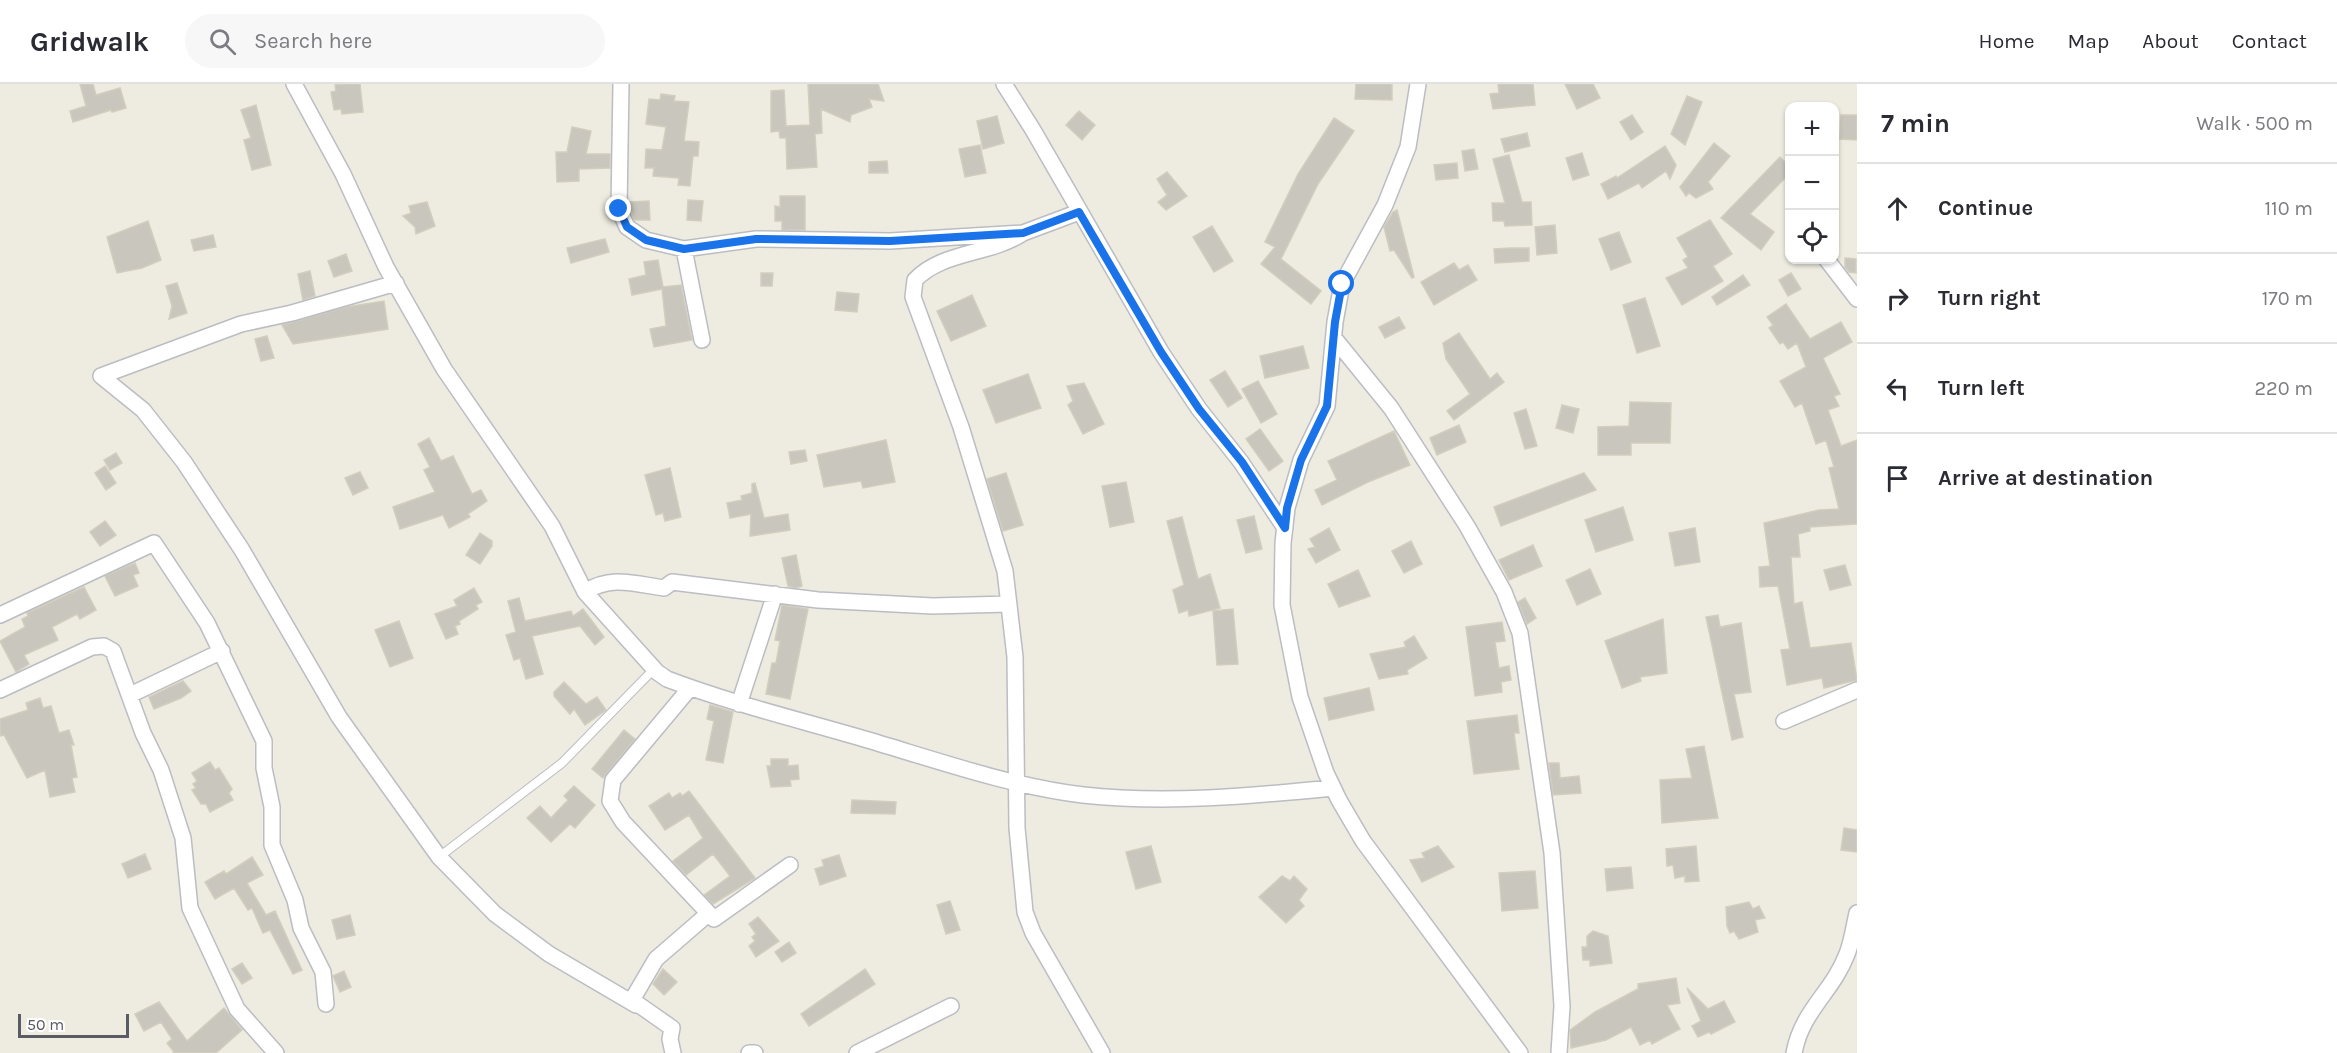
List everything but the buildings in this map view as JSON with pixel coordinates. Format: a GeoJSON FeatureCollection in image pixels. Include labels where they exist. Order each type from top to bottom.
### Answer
{"type":"FeatureCollection","features":[{"type":"Feature","properties":{"kind":"street"},"geometry":{"type":"LineString","coordinates":[[294,84],[343,174],[396,283],[444,369],[552,526],[585,592],[654,669],[667,680],[739,704],[1015,782],[1084,795],[1175,798],[1268,795],[1333,788]]}},
{"type":"Feature","properties":{"kind":"street"},"geometry":{"type":"LineString","coordinates":[[621,84],[619,209],[627,227],[646,240],[684,249],[756,239],[890,241],[1023,233]]}},
{"type":"Feature","properties":{"kind":"street"},"geometry":{"type":"LineString","coordinates":[[1004,84],[1161,352],[1199,409],[1242,462],[1285,528]]}},
{"type":"Feature","properties":{"kind":"street"},"geometry":{"type":"LineString","coordinates":[[1418,84],[1408,147],[1385,205],[1342,284],[1327,406],[1301,460],[1287,508],[1282,605],[1288,647],[1300,697],[1333,788],[1363,841],[1520,1053]]}},
{"type":"Feature","properties":{"kind":"street"},"geometry":{"type":"LineString","coordinates":[[1079,212],[1023,233],[1008,243],[934,265],[915,280],[913,297],[961,428],[1005,571],[1015,657],[1015,782],[1025,912],[1033,933],[1102,1053]]}},
{"type":"Feature","properties":{"kind":"street"},"geometry":{"type":"LineString","coordinates":[[684,249],[702,340]]}},
{"type":"Feature","properties":{"kind":"street"},"geometry":{"type":"LineString","coordinates":[[1830,264],[1857,299]]}},
{"type":"Feature","properties":{"kind":"street"},"geometry":{"type":"LineString","coordinates":[[396,283],[292,313],[241,324],[101,376],[143,410],[184,462],[242,550],[339,717],[439,857],[495,914],[531,941],[672,1028],[670,1039],[673,1053]]}},
{"type":"Feature","properties":{"kind":"street"},"geometry":{"type":"LineString","coordinates":[[1334,338],[1391,408],[1467,526],[1504,592],[1520,633],[1552,854],[1562,1006],[1560,1053]]}},
{"type":"Feature","properties":{"kind":"street"},"geometry":{"type":"LineString","coordinates":[[0,615],[154,543],[207,623],[264,741],[264,768],[272,807],[272,845],[295,900],[301,928],[323,972],[326,1004]]}},
{"type":"Feature","properties":{"kind":"street"},"geometry":{"type":"LineString","coordinates":[[585,592],[600,583],[621,582],[664,588],[672,582],[818,600],[933,606],[1009,604]]}},
{"type":"Feature","properties":{"kind":"street"},"geometry":{"type":"LineString","coordinates":[[739,704],[775,594]]}},
{"type":"Feature","properties":{"kind":"street"},"geometry":{"type":"LineString","coordinates":[[0,690],[93,647],[104,646],[113,651],[143,733],[161,770],[183,838],[190,908],[237,1009],[273,1053]]}},
{"type":"Feature","properties":{"kind":"street"},"geometry":{"type":"LineString","coordinates":[[130,695],[222,651]]}},
{"type":"Feature","properties":{"kind":"street"},"geometry":{"type":"LineString","coordinates":[[690,688],[613,780],[610,801],[622,822],[714,919],[790,865]]}},
{"type":"Feature","properties":{"kind":"street"},"geometry":{"type":"LineString","coordinates":[[1784,722],[1857,690]]}},
{"type":"Feature","properties":{"kind":"street"},"geometry":{"type":"LineString","coordinates":[[1794,1053],[1802,1023],[1826,993],[1847,954],[1857,913]]}},
{"type":"Feature","properties":{"kind":"street"},"geometry":{"type":"LineString","coordinates":[[636,1005],[632,1000],[656,959],[708,914]]}},
{"type":"Feature","properties":{"kind":"street"},"geometry":{"type":"LineString","coordinates":[[857,1053],[951,1006]]}},
{"type":"Feature","properties":{"kind":"street"},"geometry":{"type":"LineString","coordinates":[[749,1053],[755,1053]]}},
{"type":"Feature","properties":{"kind":"lane"},"geometry":{"type":"LineString","coordinates":[[439,857],[562,764],[654,669]]}},
{"type":"Feature","properties":{"kind":"route"},"geometry":{"type":"LineString","coordinates":[[619,209],[627,227],[646,240],[684,249],[756,239],[890,241],[1023,233],[1079,212],[1161,352],[1199,409],[1242,462],[1285,528],[1287,508],[1301,460],[1327,406],[1335,322],[1342,284]]}}]}
